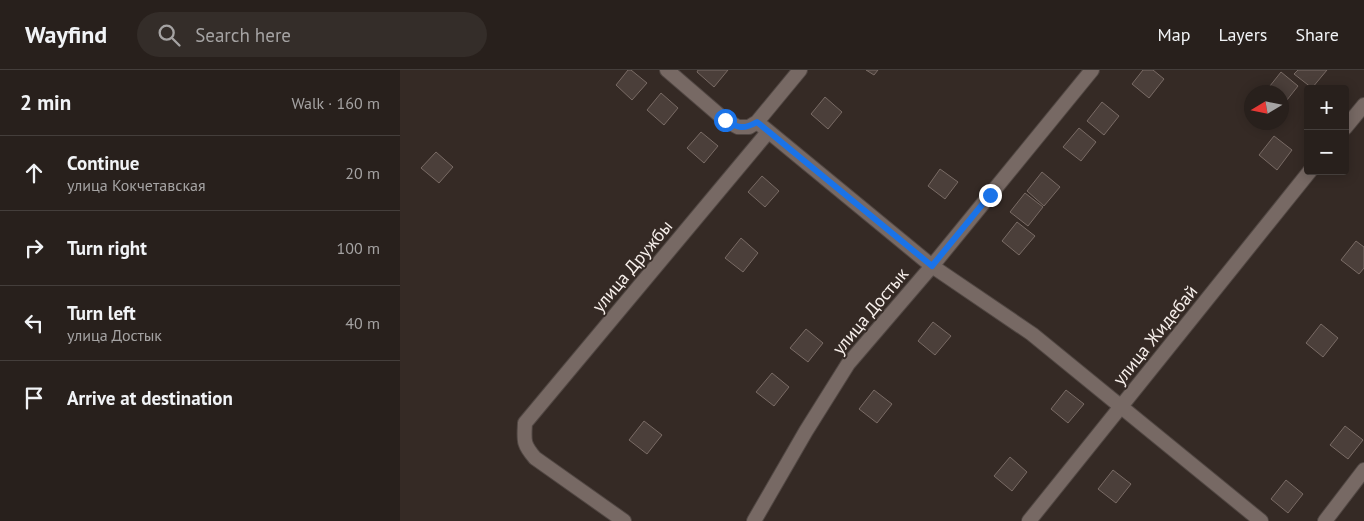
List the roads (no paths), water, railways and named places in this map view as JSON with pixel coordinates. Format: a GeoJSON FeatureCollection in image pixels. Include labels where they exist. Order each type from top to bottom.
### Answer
{"type":"FeatureCollection","features":[{"type":"Feature","properties":{"kind":"street"},"geometry":{"type":"LineString","coordinates":[[666,70],[725,120],[738,128],[748,127],[757,122],[800,70]]}},
{"type":"Feature","properties":{"kind":"street","name":"улица Достык"},"geometry":{"type":"LineString","coordinates":[[754,521],[806,431],[848,364],[932,266],[1092,70]]}},
{"type":"Feature","properties":{"kind":"street"},"geometry":{"type":"LineString","coordinates":[[1349,123],[1364,105]]}},
{"type":"Feature","properties":{"kind":"street"},"geometry":{"type":"LineString","coordinates":[[757,122],[932,266],[1032,334],[1261,521]]}},
{"type":"Feature","properties":{"kind":"street","name":"улица Дружбы"},"geometry":{"type":"LineString","coordinates":[[624,521],[535,458],[526,448],[524,438],[525,424],[768,132]]}},
{"type":"Feature","properties":{"kind":"street","name":"улица Жидебай"},"geometry":{"type":"LineString","coordinates":[[1028,521],[1121,408],[1307,175]]}},
{"type":"Feature","properties":{"kind":"street"},"geometry":{"type":"LineString","coordinates":[[1325,521],[1364,470]]}}]}
